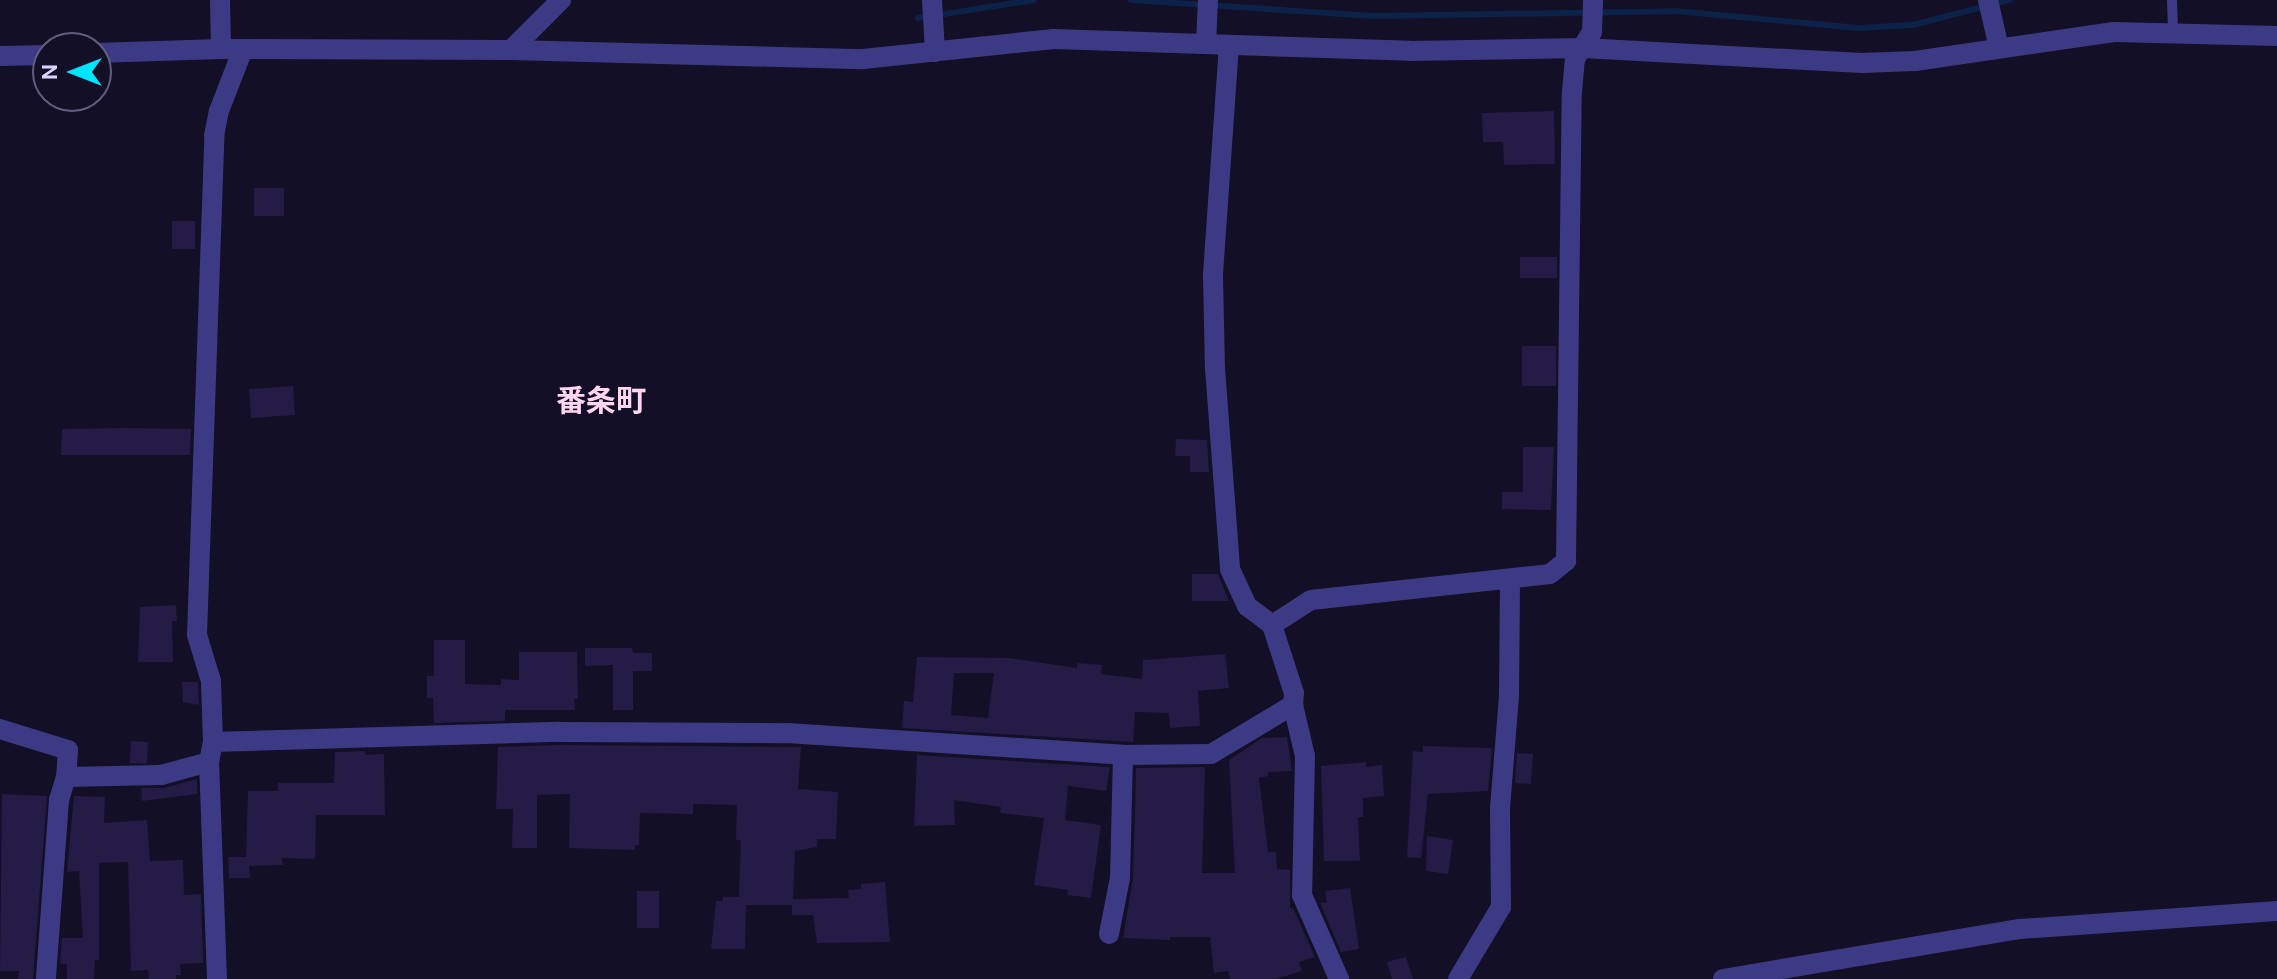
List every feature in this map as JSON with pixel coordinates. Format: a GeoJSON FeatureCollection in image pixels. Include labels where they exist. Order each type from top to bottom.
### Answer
{"type":"FeatureCollection","features":[{"type":"Feature","properties":{"kind":"street"},"geometry":{"type":"LineString","coordinates":[[220,0],[221,49]]}},
{"type":"Feature","properties":{"kind":"street"},"geometry":{"type":"LineString","coordinates":[[511,50],[561,0]]}},
{"type":"Feature","properties":{"kind":"street"},"geometry":{"type":"LineString","coordinates":[[932,0],[935,52]]}},
{"type":"Feature","properties":{"kind":"street"},"geometry":{"type":"LineString","coordinates":[[1206,44],[1208,0]]}},
{"type":"Feature","properties":{"kind":"street"},"geometry":{"type":"LineString","coordinates":[[1272,625],[1311,600],[1550,574],[1566,561],[1572,92],[1575,59],[1592,32],[1593,0]]}},
{"type":"Feature","properties":{"kind":"street"},"geometry":{"type":"LineString","coordinates":[[1988,0],[1999,48]]}},
{"type":"Feature","properties":{"kind":"street"},"geometry":{"type":"LineString","coordinates":[[112,52],[221,49],[511,50],[863,59],[1054,39],[1410,51],[1583,48],[1862,63],[1915,61],[2102,33],[2277,36]]}},
{"type":"Feature","properties":{"kind":"street"},"geometry":{"type":"LineString","coordinates":[[1229,45],[1213,275],[1230,569],[1247,606],[1272,625],[1294,693],[1293,705],[1305,756],[1302,895],[1339,979]]}},
{"type":"Feature","properties":{"kind":"street"},"geometry":{"type":"LineString","coordinates":[[217,979],[211,681],[197,635],[214,136],[219,111],[243,49]]}},
{"type":"Feature","properties":{"kind":"street"},"geometry":{"type":"LineString","coordinates":[[0,56],[32,55]]}},
{"type":"Feature","properties":{"kind":"street"},"geometry":{"type":"LineString","coordinates":[[1458,979],[1501,907],[1500,808],[1509,695],[1510,579]]}},
{"type":"Feature","properties":{"kind":"street"},"geometry":{"type":"LineString","coordinates":[[66,777],[161,775],[211,752],[560,732],[787,733],[1123,755],[1211,754],[1293,705]]}},
{"type":"Feature","properties":{"kind":"street"},"geometry":{"type":"LineString","coordinates":[[0,729],[68,750],[66,777],[59,800],[46,979]]}},
{"type":"Feature","properties":{"kind":"street"},"geometry":{"type":"LineString","coordinates":[[1109,934],[1120,878],[1123,755]]}},
{"type":"Feature","properties":{"kind":"street"},"geometry":{"type":"LineString","coordinates":[[1723,979],[2020,929],[2277,911]]}},
{"type":"Feature","properties":{"kind":"lane"},"geometry":{"type":"LineString","coordinates":[[2172,0],[2173,32]]}},
{"type":"Feature","properties":{"kind":"building"},"geometry":{"type":"Polygon","coordinates":[[[1554,111],[1555,164],[1504,165],[1503,142],[1483,142],[1482,113],[1554,111]]]}},
{"type":"Feature","properties":{"kind":"building"},"geometry":{"type":"Polygon","coordinates":[[[254,188],[284,188],[284,216],[254,216],[254,188]]]}},
{"type":"Feature","properties":{"kind":"building"},"geometry":{"type":"Polygon","coordinates":[[[172,221],[195,221],[195,249],[172,249],[172,221]]]}},
{"type":"Feature","properties":{"kind":"building"},"geometry":{"type":"Polygon","coordinates":[[[1520,257],[1557,257],[1557,278],[1520,278],[1520,257]]]}},
{"type":"Feature","properties":{"kind":"building"},"geometry":{"type":"Polygon","coordinates":[[[1522,346],[1556,346],[1556,386],[1522,386],[1522,346]]]}},
{"type":"Feature","properties":{"kind":"building"},"geometry":{"type":"Polygon","coordinates":[[[293,386],[295,415],[251,418],[249,389],[293,386]]]}},
{"type":"Feature","properties":{"kind":"building"},"geometry":{"type":"Polygon","coordinates":[[[62,429],[191,429],[190,455],[61,455],[62,429]]]}},
{"type":"Feature","properties":{"kind":"building"},"geometry":{"type":"Polygon","coordinates":[[[1176,439],[1207,440],[1209,472],[1190,472],[1190,456],[1175,456],[1176,439]]]}},
{"type":"Feature","properties":{"kind":"building"},"geometry":{"type":"Polygon","coordinates":[[[1523,447],[1554,447],[1551,510],[1502,509],[1502,492],[1523,492],[1523,447]]]}},
{"type":"Feature","properties":{"kind":"building"},"geometry":{"type":"Polygon","coordinates":[[[1192,574],[1218,574],[1229,601],[1192,601],[1192,574]]]}},
{"type":"Feature","properties":{"kind":"building"},"geometry":{"type":"Polygon","coordinates":[[[176,605],[177,621],[172,621],[173,662],[138,662],[140,607],[176,605]]]}},
{"type":"Feature","properties":{"kind":"building"},"geometry":{"type":"Polygon","coordinates":[[[434,640],[465,640],[465,684],[501,685],[501,679],[519,680],[519,652],[577,652],[578,699],[574,699],[575,710],[505,710],[505,721],[434,723],[433,698],[427,698],[427,676],[434,676],[434,640]]]}},
{"type":"Feature","properties":{"kind":"building"},"geometry":{"type":"Polygon","coordinates":[[[585,648],[632,648],[633,653],[652,653],[652,671],[633,671],[633,710],[613,710],[613,665],[585,666],[585,648]]]}},
{"type":"Feature","properties":{"kind":"building"},"geometry":{"type":"Polygon","coordinates":[[[1225,654],[1229,688],[1198,691],[1200,726],[1170,728],[1169,713],[1135,712],[1133,742],[902,728],[904,701],[913,702],[917,657],[1009,658],[1077,668],[1077,663],[1102,665],[1101,674],[1142,679],[1143,660],[1225,654]],[[954,673],[951,715],[988,718],[994,673],[954,673]]]}},
{"type":"Feature","properties":{"kind":"building"},"geometry":{"type":"Polygon","coordinates":[[[182,682],[198,682],[199,705],[183,702],[182,682]]]}},
{"type":"Feature","properties":{"kind":"building"},"geometry":{"type":"Polygon","coordinates":[[[1287,737],[1292,771],[1268,772],[1268,776],[1259,778],[1268,852],[1276,852],[1277,869],[1290,870],[1290,908],[1293,908],[1315,957],[1299,962],[1302,971],[1276,979],[1230,979],[1228,971],[1214,973],[1210,937],[1170,937],[1170,940],[1123,938],[1133,878],[1136,768],[1205,767],[1202,873],[1235,873],[1229,760],[1262,738],[1287,737]]]}},
{"type":"Feature","properties":{"kind":"building"},"geometry":{"type":"Polygon","coordinates":[[[131,741],[148,742],[147,764],[130,763],[131,741]]]}},
{"type":"Feature","properties":{"kind":"building"},"geometry":{"type":"Polygon","coordinates":[[[1423,746],[1492,748],[1488,791],[1428,794],[1421,858],[1407,857],[1413,751],[1423,752],[1423,746]]]}},
{"type":"Feature","properties":{"kind":"building"},"geometry":{"type":"Polygon","coordinates":[[[498,747],[801,747],[798,789],[838,792],[836,839],[817,839],[817,847],[795,851],[793,899],[849,898],[848,890],[861,889],[861,884],[885,882],[890,942],[817,943],[813,915],[792,915],[792,905],[746,905],[745,949],[711,949],[716,901],[723,901],[723,897],[739,897],[741,840],[736,840],[737,805],[693,804],[693,814],[640,813],[639,845],[635,845],[635,850],[569,848],[570,794],[537,795],[537,848],[512,848],[513,809],[496,809],[498,747]]]}},
{"type":"Feature","properties":{"kind":"building"},"geometry":{"type":"Polygon","coordinates":[[[365,751],[365,755],[384,754],[385,815],[316,815],[315,859],[282,858],[283,865],[249,866],[250,878],[229,878],[228,857],[246,857],[248,791],[278,791],[278,783],[334,783],[335,752],[365,751]]]}},
{"type":"Feature","properties":{"kind":"building"},"geometry":{"type":"Polygon","coordinates":[[[1517,753],[1533,754],[1531,784],[1515,783],[1517,753]]]}},
{"type":"Feature","properties":{"kind":"building"},"geometry":{"type":"Polygon","coordinates":[[[917,755],[1110,767],[1106,791],[1068,786],[1065,820],[1101,825],[1091,898],[1067,895],[1068,890],[1034,885],[1044,818],[1000,813],[1001,807],[954,800],[955,825],[914,826],[917,755]]]}},
{"type":"Feature","properties":{"kind":"building"},"geometry":{"type":"Polygon","coordinates":[[[1366,762],[1366,767],[1382,765],[1384,796],[1363,798],[1363,817],[1358,817],[1360,861],[1324,861],[1321,766],[1366,762]]]}},
{"type":"Feature","properties":{"kind":"building"},"geometry":{"type":"Polygon","coordinates":[[[197,779],[197,794],[142,801],[141,788],[164,788],[197,779]]]}},
{"type":"Feature","properties":{"kind":"building"},"geometry":{"type":"Polygon","coordinates":[[[2,794],[47,796],[33,979],[18,979],[19,971],[0,971],[2,794]]]}},
{"type":"Feature","properties":{"kind":"building"},"geometry":{"type":"Polygon","coordinates":[[[74,796],[105,797],[104,823],[147,820],[150,861],[183,860],[184,895],[201,894],[203,963],[180,964],[181,975],[176,975],[176,979],[149,979],[148,970],[131,971],[128,862],[99,863],[99,960],[95,960],[94,979],[67,979],[67,964],[60,964],[62,938],[83,938],[79,871],[67,872],[74,796]]]}},
{"type":"Feature","properties":{"kind":"building"},"geometry":{"type":"Polygon","coordinates":[[[1427,836],[1453,840],[1448,874],[1426,871],[1427,836]]]}},
{"type":"Feature","properties":{"kind":"building"},"geometry":{"type":"Polygon","coordinates":[[[1350,888],[1359,949],[1341,952],[1320,903],[1327,902],[1325,891],[1350,888]]]}},
{"type":"Feature","properties":{"kind":"building"},"geometry":{"type":"Polygon","coordinates":[[[637,891],[659,891],[659,928],[637,928],[637,891]]]}},
{"type":"Feature","properties":{"kind":"building"},"geometry":{"type":"Polygon","coordinates":[[[1406,957],[1413,979],[1392,979],[1387,962],[1406,957]]]}},
{"type":"Feature","properties":{"kind":"waterway"},"geometry":{"type":"LineString","coordinates":[[918,18],[1034,0]]}},
{"type":"Feature","properties":{"kind":"waterway"},"geometry":{"type":"LineString","coordinates":[[1131,0],[1373,16],[1676,11],[1858,28],[1913,25],[2010,0]]}},
{"type":"Feature","properties":{"kind":"district","name":"番条町"},"geometry":{"type":"Point","coordinates":[601,401]}}]}
